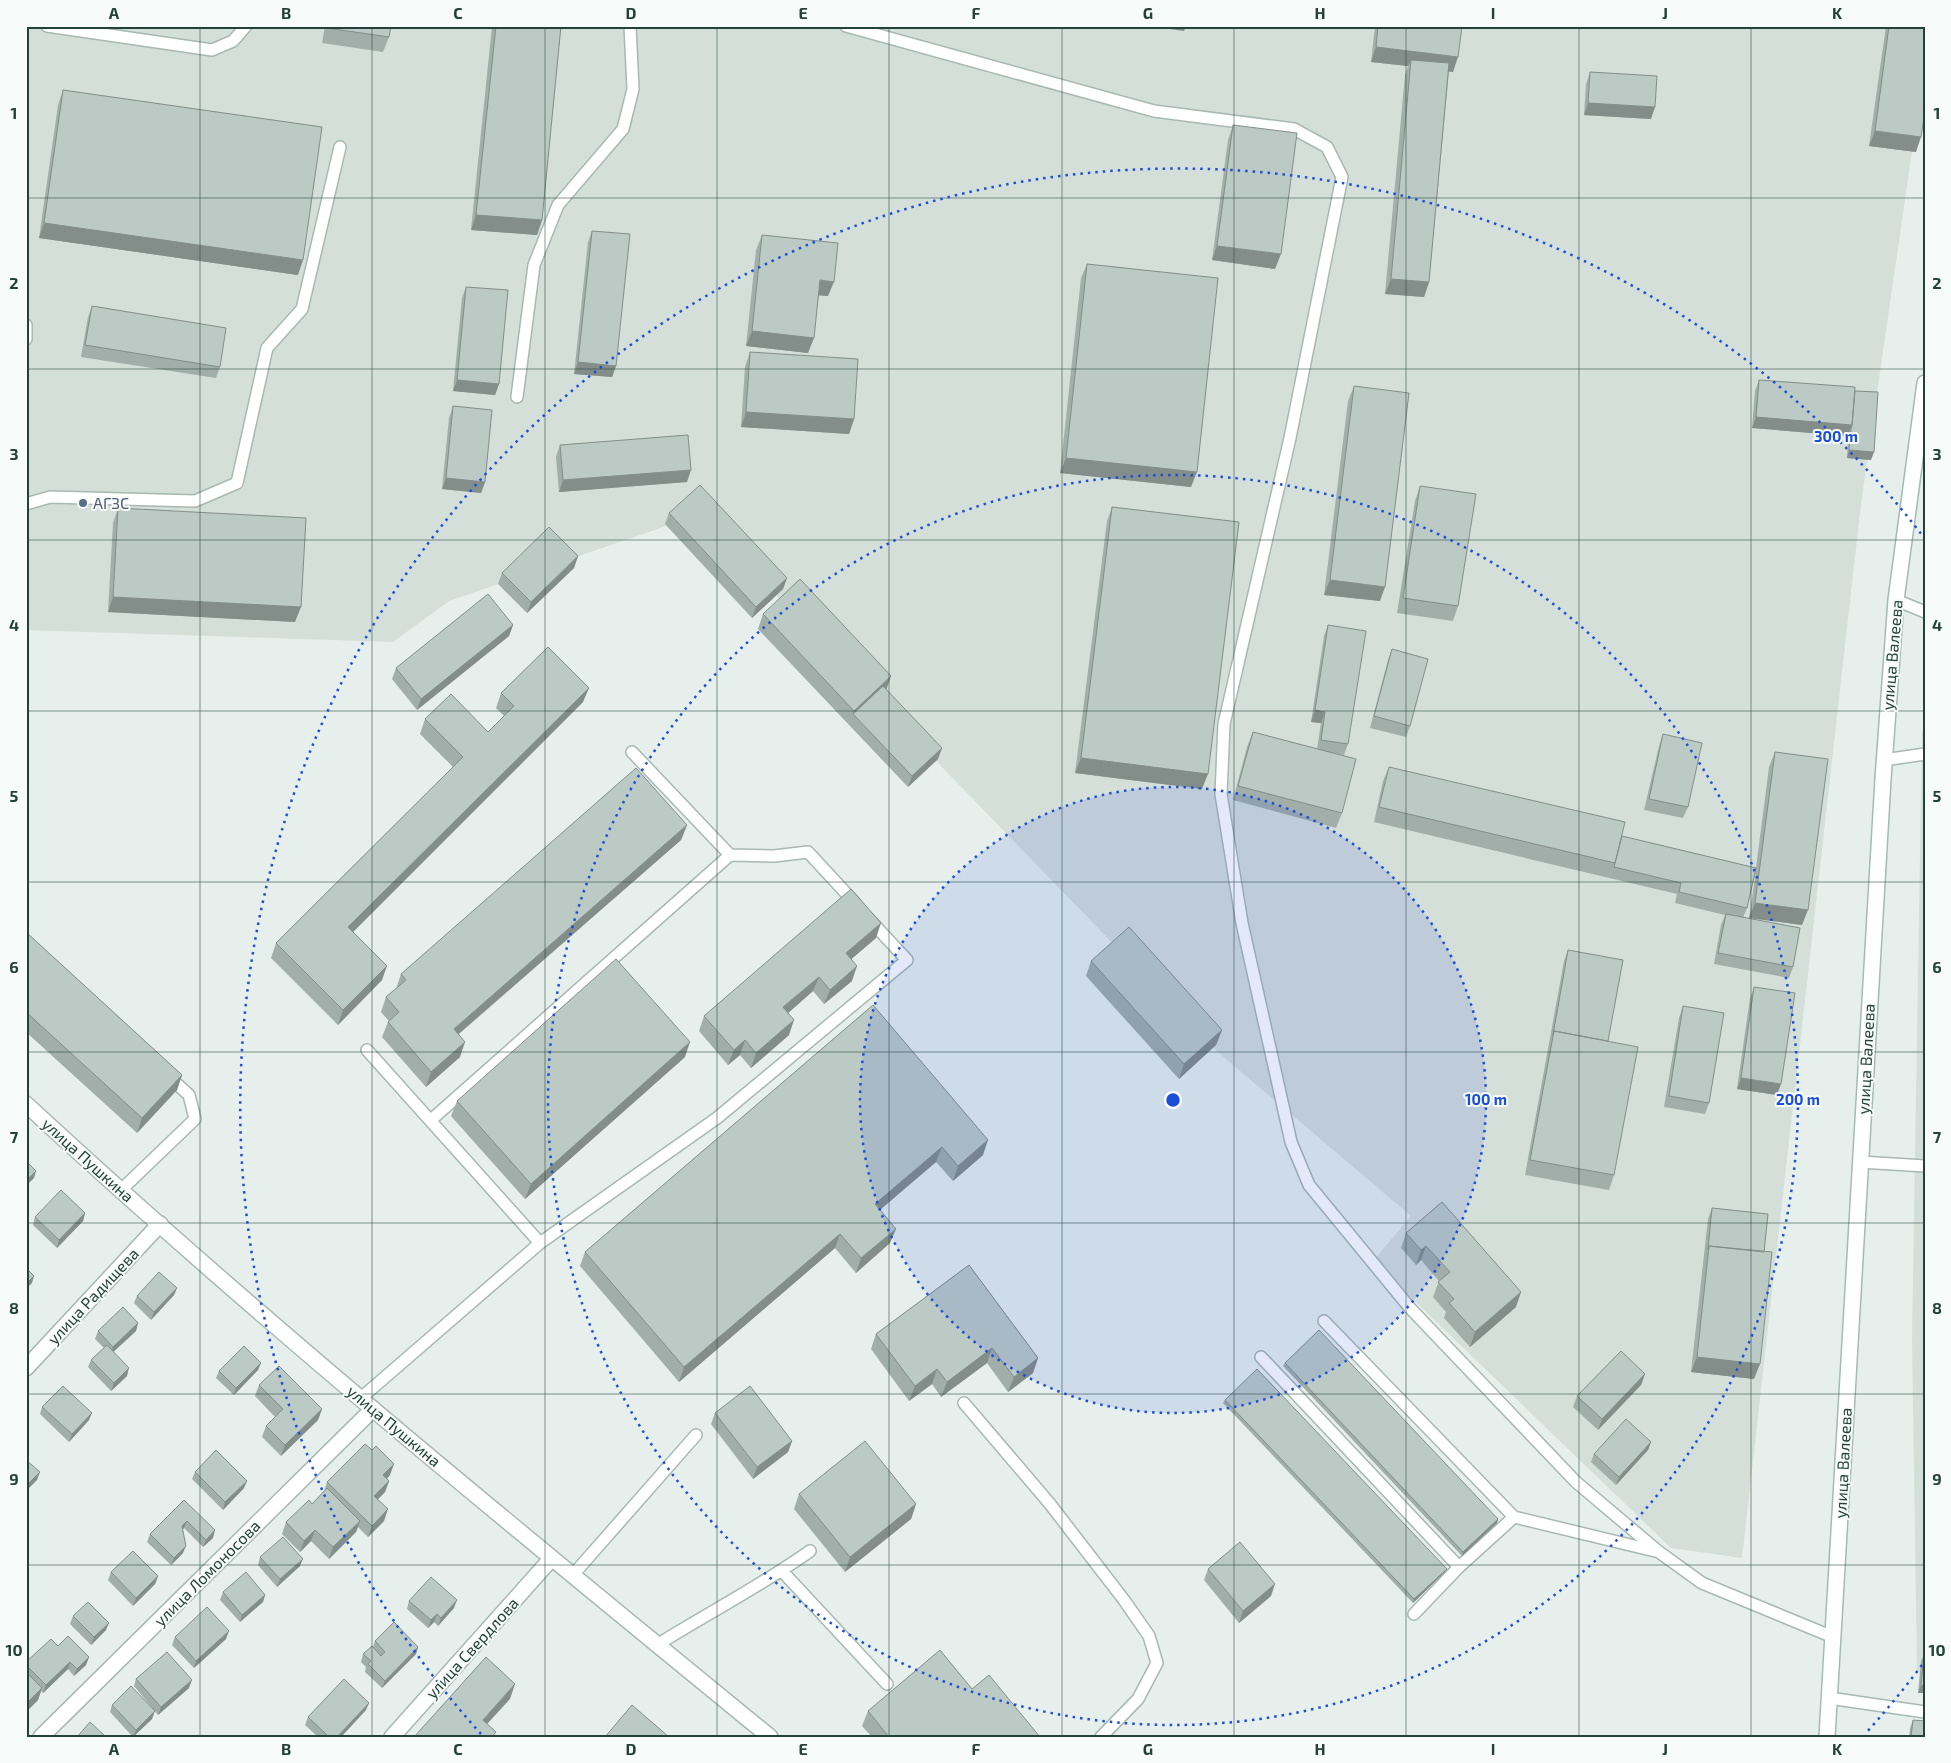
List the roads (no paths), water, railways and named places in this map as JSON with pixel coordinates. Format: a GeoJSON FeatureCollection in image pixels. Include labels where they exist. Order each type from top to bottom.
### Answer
{"type":"FeatureCollection","features":[{"type":"Feature","properties":{"kind":"street","name":"улица Валеева"},"geometry":{"type":"LineString","coordinates":[[1827,1737],[1884,760],[1896,600],[1925,383]]}},
{"type":"Feature","properties":{"kind":"street","name":"улица Пушкина"},"geometry":{"type":"LineString","coordinates":[[26,1104],[120,1191],[361,1398],[551,1559],[770,1737]]}},
{"type":"Feature","properties":{"kind":"street","name":"улица Радищева"},"geometry":{"type":"LineString","coordinates":[[26,1368],[160,1224]]}},
{"type":"Feature","properties":{"kind":"street","name":"улица Ломоносова"},"geometry":{"type":"LineString","coordinates":[[41,1737],[373,1408]]}},
{"type":"Feature","properties":{"kind":"street","name":"улица Свердлова"},"geometry":{"type":"LineString","coordinates":[[392,1737],[551,1559]]}},
{"type":"Feature","properties":{"kind":"lane"},"geometry":{"type":"LineString","coordinates":[[47,26],[105,30],[212,50],[233,41],[246,26]]}},
{"type":"Feature","properties":{"kind":"lane"},"geometry":{"type":"LineString","coordinates":[[517,397],[534,265],[554,213],[558,205],[623,129],[633,89],[630,26]]}},
{"type":"Feature","properties":{"kind":"lane"},"geometry":{"type":"LineString","coordinates":[[846,26],[1154,111],[1294,129],[1327,147],[1342,176],[1290,438],[1224,724],[1220,794],[1242,923],[1291,1142],[1308,1185],[1410,1308],[1576,1482],[1659,1552],[1702,1583],[1833,1637]]}},
{"type":"Feature","properties":{"kind":"lane"},"geometry":{"type":"LineString","coordinates":[[26,504],[50,497],[194,501],[237,483],[267,348],[302,309],[340,147]]}},
{"type":"Feature","properties":{"kind":"lane"},"geometry":{"type":"LineString","coordinates":[[26,325],[26,339]]}},
{"type":"Feature","properties":{"kind":"lane"},"geometry":{"type":"LineString","coordinates":[[1896,600],[1925,612]]}},
{"type":"Feature","properties":{"kind":"lane"},"geometry":{"type":"LineString","coordinates":[[632,752],[730,855]]}},
{"type":"Feature","properties":{"kind":"lane"},"geometry":{"type":"LineString","coordinates":[[1884,760],[1925,754]]}},
{"type":"Feature","properties":{"kind":"lane"},"geometry":{"type":"LineString","coordinates":[[361,1398],[540,1243],[717,1118],[906,960],[808,852],[774,856],[730,855],[431,1120]]}},
{"type":"Feature","properties":{"kind":"lane"},"geometry":{"type":"LineString","coordinates":[[367,1050],[540,1243]]}},
{"type":"Feature","properties":{"kind":"lane"},"geometry":{"type":"LineString","coordinates":[[120,1191],[195,1119],[189,1095],[161,1069]]}},
{"type":"Feature","properties":{"kind":"lane"},"geometry":{"type":"LineString","coordinates":[[1860,1162],[1925,1166]]}},
{"type":"Feature","properties":{"kind":"lane"},"geometry":{"type":"LineString","coordinates":[[1324,1320],[1514,1517],[1659,1552]]}},
{"type":"Feature","properties":{"kind":"lane"},"geometry":{"type":"LineString","coordinates":[[1261,1357],[1459,1568]]}},
{"type":"Feature","properties":{"kind":"lane"},"geometry":{"type":"LineString","coordinates":[[964,1404],[1050,1504],[1124,1600],[1149,1636],[1157,1663],[1138,1699],[1101,1737]]}},
{"type":"Feature","properties":{"kind":"lane"},"geometry":{"type":"LineString","coordinates":[[572,1576],[696,1434]]}},
{"type":"Feature","properties":{"kind":"lane"},"geometry":{"type":"LineString","coordinates":[[1414,1614],[1459,1568],[1514,1517]]}},
{"type":"Feature","properties":{"kind":"lane"},"geometry":{"type":"LineString","coordinates":[[657,1645],[782,1571],[810,1551]]}},
{"type":"Feature","properties":{"kind":"lane"},"geometry":{"type":"LineString","coordinates":[[782,1571],[887,1684]]}},
{"type":"Feature","properties":{"kind":"lane"},"geometry":{"type":"LineString","coordinates":[[1829,1698],[1925,1712]]}},
{"type":"Feature","properties":{"kind":"place","name":"АГЗС"},"geometry":{"type":"Point","coordinates":[83,503]}}]}
